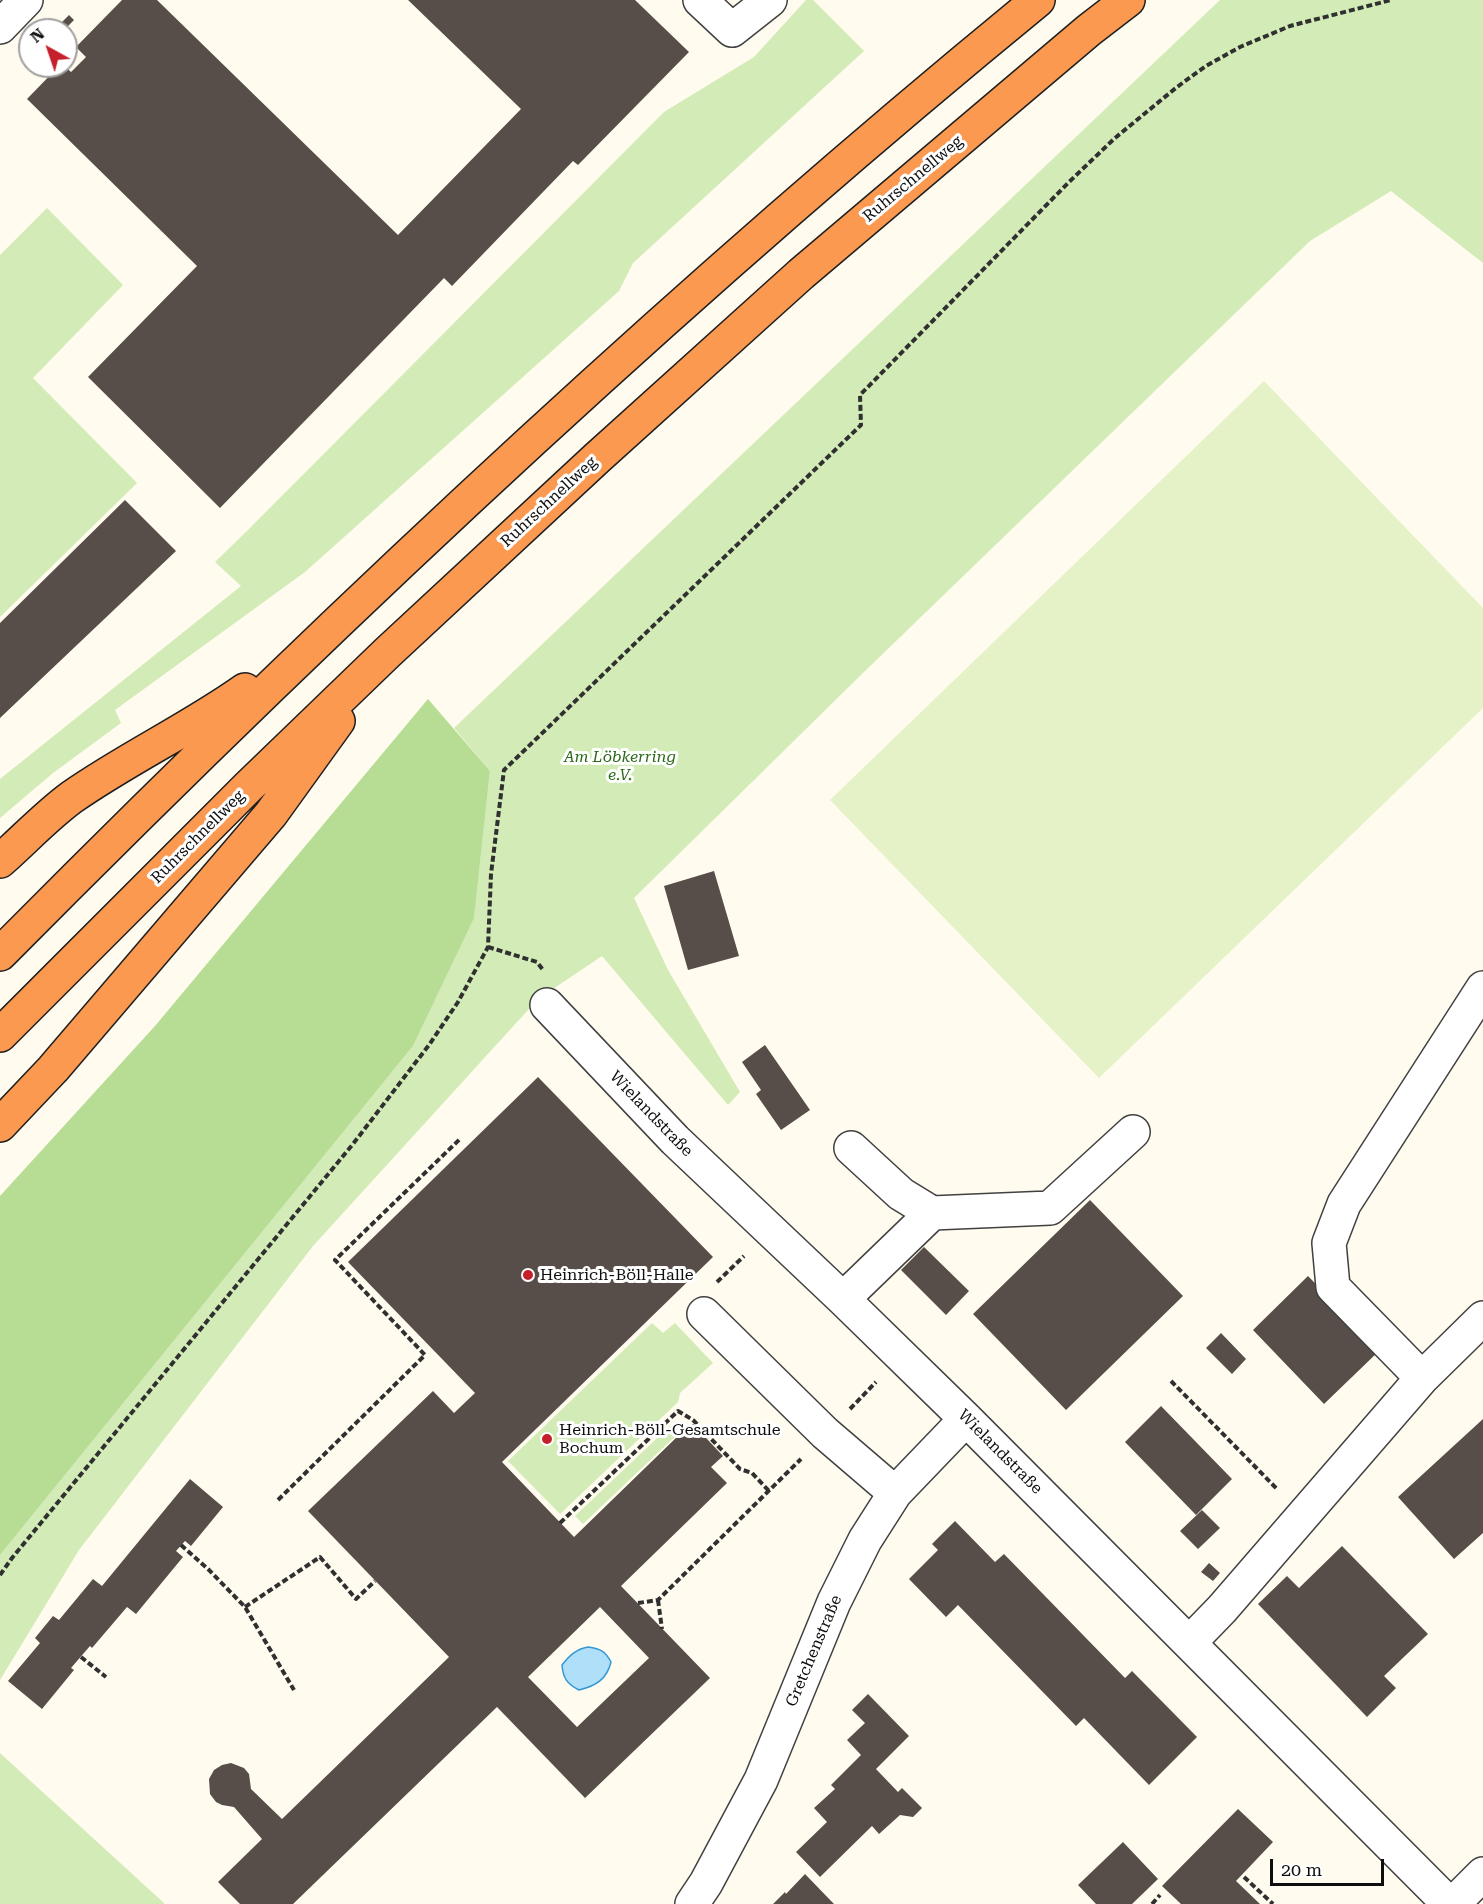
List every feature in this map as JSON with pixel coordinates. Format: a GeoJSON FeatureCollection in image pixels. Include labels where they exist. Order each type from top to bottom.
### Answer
{"type":"FeatureCollection","features":[{"type":"Feature","properties":{"kind":"highway"},"geometry":{"type":"LineString","coordinates":[[0,954],[367,594],[662,322],[884,129],[1038,0]]}},
{"type":"Feature","properties":{"kind":"highway","name":"Ruhrschnellweg"},"geometry":{"type":"LineString","coordinates":[[0,1035],[248,787],[388,651],[597,458],[801,274],[1128,0]]}},
{"type":"Feature","properties":{"kind":"highway"},"geometry":{"type":"LineString","coordinates":[[0,861],[71,798],[223,705],[306,645],[367,594]]}},
{"type":"Feature","properties":{"kind":"highway"},"geometry":{"type":"LineString","coordinates":[[0,1125],[53,1069],[271,814],[388,651]]}},
{"type":"Feature","properties":{"kind":"street"},"geometry":{"type":"LineString","coordinates":[[0,27],[26,0]]}},
{"type":"Feature","properties":{"kind":"street"},"geometry":{"type":"LineString","coordinates":[[700,0],[732,30],[770,0]]}},
{"type":"Feature","properties":{"kind":"street"},"geometry":{"type":"LineString","coordinates":[[1422,1378],[1333,1287],[1329,1243],[1344,1203],[1483,988]]}},
{"type":"Feature","properties":{"kind":"street","name":"Wielandstraße"},"geometry":{"type":"LineString","coordinates":[[547,1005],[675,1140],[966,1419],[1451,1904]]}},
{"type":"Feature","properties":{"kind":"street"},"geometry":{"type":"LineString","coordinates":[[851,1148],[901,1194],[932,1213],[1050,1208],[1132,1132]]}},
{"type":"Feature","properties":{"kind":"street"},"geometry":{"type":"LineString","coordinates":[[843,1299],[932,1213]]}},
{"type":"Feature","properties":{"kind":"street"},"geometry":{"type":"LineString","coordinates":[[708,1300],[825,1433],[895,1493]]}},
{"type":"Feature","properties":{"kind":"street"},"geometry":{"type":"LineString","coordinates":[[1190,1642],[1222,1609],[1422,1378],[1483,1318]]}},
{"type":"Feature","properties":{"kind":"street","name":"Gretchenstraße"},"geometry":{"type":"LineString","coordinates":[[692,1904],[706,1883],[761,1779],[834,1602],[865,1540],[895,1493],[966,1419]]}},
{"type":"Feature","properties":{"kind":"street"},"geometry":{"type":"LineString","coordinates":[[1451,1904],[1483,1874]]}},
{"type":"Feature","properties":{"kind":"path"},"geometry":{"type":"LineString","coordinates":[[0,1575],[26,1540],[360,1135],[429,1045],[458,1002],[488,947],[491,874],[504,770],[861,425],[860,395],[1114,138],[1206,66],[1240,47],[1290,26],[1391,0]]}},
{"type":"Feature","properties":{"kind":"path"},"geometry":{"type":"LineString","coordinates":[[488,947],[537,962],[554,985],[547,1005]]}},
{"type":"Feature","properties":{"kind":"path"},"geometry":{"type":"LineString","coordinates":[[278,1500],[425,1355],[335,1260],[461,1138]]}},
{"type":"Feature","properties":{"kind":"path"},"geometry":{"type":"LineString","coordinates":[[708,1300],[770,1231]]}},
{"type":"Feature","properties":{"kind":"path"},"geometry":{"type":"LineString","coordinates":[[1172,1381],[1303,1516]]}},
{"type":"Feature","properties":{"kind":"path"},"geometry":{"type":"LineString","coordinates":[[560,1523],[678,1411],[693,1419],[740,1469],[752,1473],[770,1491]]}},
{"type":"Feature","properties":{"kind":"path"},"geometry":{"type":"LineString","coordinates":[[638,1603],[658,1600],[796,1463]]}},
{"type":"Feature","properties":{"kind":"path"},"geometry":{"type":"LineString","coordinates":[[181,1545],[245,1607],[294,1690]]}},
{"type":"Feature","properties":{"kind":"path"},"geometry":{"type":"LineString","coordinates":[[245,1607],[320,1557],[356,1599],[375,1581]]}},
{"type":"Feature","properties":{"kind":"path"},"geometry":{"type":"LineString","coordinates":[[658,1600],[662,1629]]}},
{"type":"Feature","properties":{"kind":"path"},"geometry":{"type":"LineString","coordinates":[[81,1657],[106,1677]]}},
{"type":"Feature","properties":{"kind":"path"},"geometry":{"type":"LineString","coordinates":[[1244,1877],[1273,1904]]}},
{"type":"Feature","properties":{"kind":"path"},"geometry":{"type":"LineString","coordinates":[[1152,1904],[1160,1895]]}},
{"type":"Feature","properties":{"kind":"green space"},"geometry":{"type":"Polygon","coordinates":[[[806,0],[813,0],[864,51],[633,263],[619,291],[305,572],[115,710],[121,723],[53,773],[0,818],[0,779],[241,586],[215,562],[664,112],[754,57],[806,0]]]}},
{"type":"Feature","properties":{"kind":"green space","name":"Am Löbkerring e.V."},"geometry":{"type":"Polygon","coordinates":[[[1220,0],[1483,0],[1483,263],[1391,191],[1310,241],[634,898],[668,970],[740,1092],[728,1105],[602,956],[538,999],[313,1246],[79,1550],[0,1680],[0,1555],[413,1046],[474,917],[490,771],[454,728],[1220,0]]]}},
{"type":"Feature","properties":{"kind":"green space"},"geometry":{"type":"Polygon","coordinates":[[[47,208],[123,285],[33,378],[137,483],[0,617],[0,255],[47,208]]]}},
{"type":"Feature","properties":{"kind":"green space"},"geometry":{"type":"Polygon","coordinates":[[[1264,381],[1483,608],[1483,708],[1099,1078],[830,800],[1264,381]]]}},
{"type":"Feature","properties":{"kind":"green space"},"geometry":{"type":"Polygon","coordinates":[[[428,699],[490,771],[474,918],[413,1046],[0,1555],[0,1196],[155,1026],[428,699]]]}},
{"type":"Feature","properties":{"kind":"green space"},"geometry":{"type":"Polygon","coordinates":[[[652,1323],[663,1333],[675,1323],[713,1363],[680,1393],[678,1402],[560,1514],[508,1461],[652,1323]]]}},
{"type":"Feature","properties":{"kind":"green space"},"geometry":{"type":"Polygon","coordinates":[[[675,1421],[683,1429],[583,1524],[575,1516],[675,1421]]]}},
{"type":"Feature","properties":{"kind":"green space"},"geometry":{"type":"Polygon","coordinates":[[[0,1753],[165,1904],[0,1904],[0,1753]]]}},
{"type":"Feature","properties":{"kind":"water"},"geometry":{"type":"Polygon","coordinates":[[[588,1647],[602,1651],[611,1662],[607,1673],[600,1681],[579,1690],[566,1680],[562,1665],[573,1653],[588,1647]]]}},
{"type":"Feature","properties":{"kind":"building"},"geometry":{"type":"Polygon","coordinates":[[[122,0],[157,0],[398,235],[521,109],[408,0],[635,0],[689,52],[578,165],[573,161],[452,286],[444,278],[220,508],[88,377],[197,266],[27,99],[47,78],[78,78],[78,65],[86,57],[78,49],[78,45],[122,0]]]}},
{"type":"Feature","properties":{"kind":"building"},"geometry":{"type":"Polygon","coordinates":[[[125,500],[176,551],[0,718],[0,623],[125,500]]]}},
{"type":"Feature","properties":{"kind":"building"},"geometry":{"type":"Polygon","coordinates":[[[714,871],[739,956],[688,970],[664,886],[714,871]]]}},
{"type":"Feature","properties":{"kind":"building"},"geometry":{"type":"Polygon","coordinates":[[[765,1045],[810,1110],[781,1130],[756,1094],[761,1090],[742,1062],[765,1045]]]}},
{"type":"Feature","properties":{"kind":"building"},"geometry":{"type":"Polygon","coordinates":[[[538,1077],[713,1257],[502,1462],[574,1537],[693,1424],[723,1456],[711,1467],[727,1483],[621,1586],[710,1678],[585,1798],[497,1707],[293,1904],[240,1904],[218,1882],[262,1839],[234,1807],[216,1802],[210,1794],[209,1779],[214,1770],[231,1763],[244,1768],[249,1774],[251,1789],[282,1819],[449,1657],[308,1511],[433,1391],[454,1413],[475,1393],[348,1262],[538,1077]],[[600,1607],[528,1677],[577,1727],[649,1658],[600,1607]]]}},
{"type":"Feature","properties":{"kind":"building"},"geometry":{"type":"Polygon","coordinates":[[[1090,1200],[1183,1296],[1066,1410],[973,1314],[1090,1200]]]}},
{"type":"Feature","properties":{"kind":"building"},"geometry":{"type":"Polygon","coordinates":[[[924,1247],[969,1291],[946,1315],[901,1270],[924,1247]]]}},
{"type":"Feature","properties":{"kind":"building"},"geometry":{"type":"Polygon","coordinates":[[[1308,1276],[1380,1350],[1324,1404],[1253,1330],[1308,1276]]]}},
{"type":"Feature","properties":{"kind":"building"},"geometry":{"type":"Polygon","coordinates":[[[1221,1333],[1246,1359],[1232,1374],[1206,1348],[1221,1333]]]}},
{"type":"Feature","properties":{"kind":"building"},"geometry":{"type":"Polygon","coordinates":[[[1161,1406],[1232,1479],[1196,1515],[1125,1442],[1161,1406]]]}},
{"type":"Feature","properties":{"kind":"building"},"geometry":{"type":"Polygon","coordinates":[[[1483,1419],[1483,1533],[1454,1559],[1398,1497],[1483,1419]]]}},
{"type":"Feature","properties":{"kind":"building"},"geometry":{"type":"Polygon","coordinates":[[[190,1479],[223,1507],[191,1546],[185,1541],[176,1551],[183,1557],[136,1614],[127,1607],[92,1648],[90,1646],[71,1668],[74,1670],[42,1709],[8,1681],[40,1643],[35,1638],[53,1616],[59,1620],[93,1579],[102,1586],[190,1479]]]}},
{"type":"Feature","properties":{"kind":"building"},"geometry":{"type":"Polygon","coordinates":[[[1202,1510],[1220,1528],[1198,1549],[1180,1531],[1202,1510]]]}},
{"type":"Feature","properties":{"kind":"building"},"geometry":{"type":"Polygon","coordinates":[[[955,1521],[995,1562],[1004,1554],[1125,1678],[1132,1671],[1197,1737],[1149,1785],[1084,1718],[1076,1726],[958,1605],[946,1617],[909,1579],[938,1550],[932,1544],[955,1521]]]}},
{"type":"Feature","properties":{"kind":"building"},"geometry":{"type":"Polygon","coordinates":[[[1342,1546],[1428,1634],[1384,1676],[1396,1688],[1367,1717],[1258,1604],[1287,1576],[1299,1588],[1342,1546]]]}},
{"type":"Feature","properties":{"kind":"building"},"geometry":{"type":"Polygon","coordinates":[[[1209,1563],[1220,1573],[1213,1581],[1201,1572],[1209,1563]]]}},
{"type":"Feature","properties":{"kind":"building"},"geometry":{"type":"Polygon","coordinates":[[[868,1694],[909,1736],[876,1769],[898,1792],[902,1788],[922,1808],[913,1817],[900,1815],[879,1834],[872,1826],[820,1877],[796,1852],[827,1822],[814,1808],[835,1789],[831,1785],[861,1755],[847,1740],[865,1723],[852,1710],[868,1694]]]}},
{"type":"Feature","properties":{"kind":"building"},"geometry":{"type":"Polygon","coordinates":[[[1238,1809],[1273,1842],[1236,1881],[1260,1904],[1181,1904],[1162,1886],[1238,1809]]]}},
{"type":"Feature","properties":{"kind":"building"},"geometry":{"type":"Polygon","coordinates":[[[1123,1842],[1158,1879],[1132,1904],[1096,1904],[1078,1885],[1123,1842]]]}},
{"type":"Feature","properties":{"kind":"building"},"geometry":{"type":"Polygon","coordinates":[[[805,1874],[834,1904],[773,1904],[785,1892],[786,1894],[805,1874]]]}},
{"type":"Feature","properties":{"kind":"place","name":"Heinrich-Böll-Halle"},"geometry":{"type":"Point","coordinates":[528,1275]}},
{"type":"Feature","properties":{"kind":"place","name":"Heinrich-Böll-Gesamtschule Bochum"},"geometry":{"type":"Point","coordinates":[547,1439]}}]}
